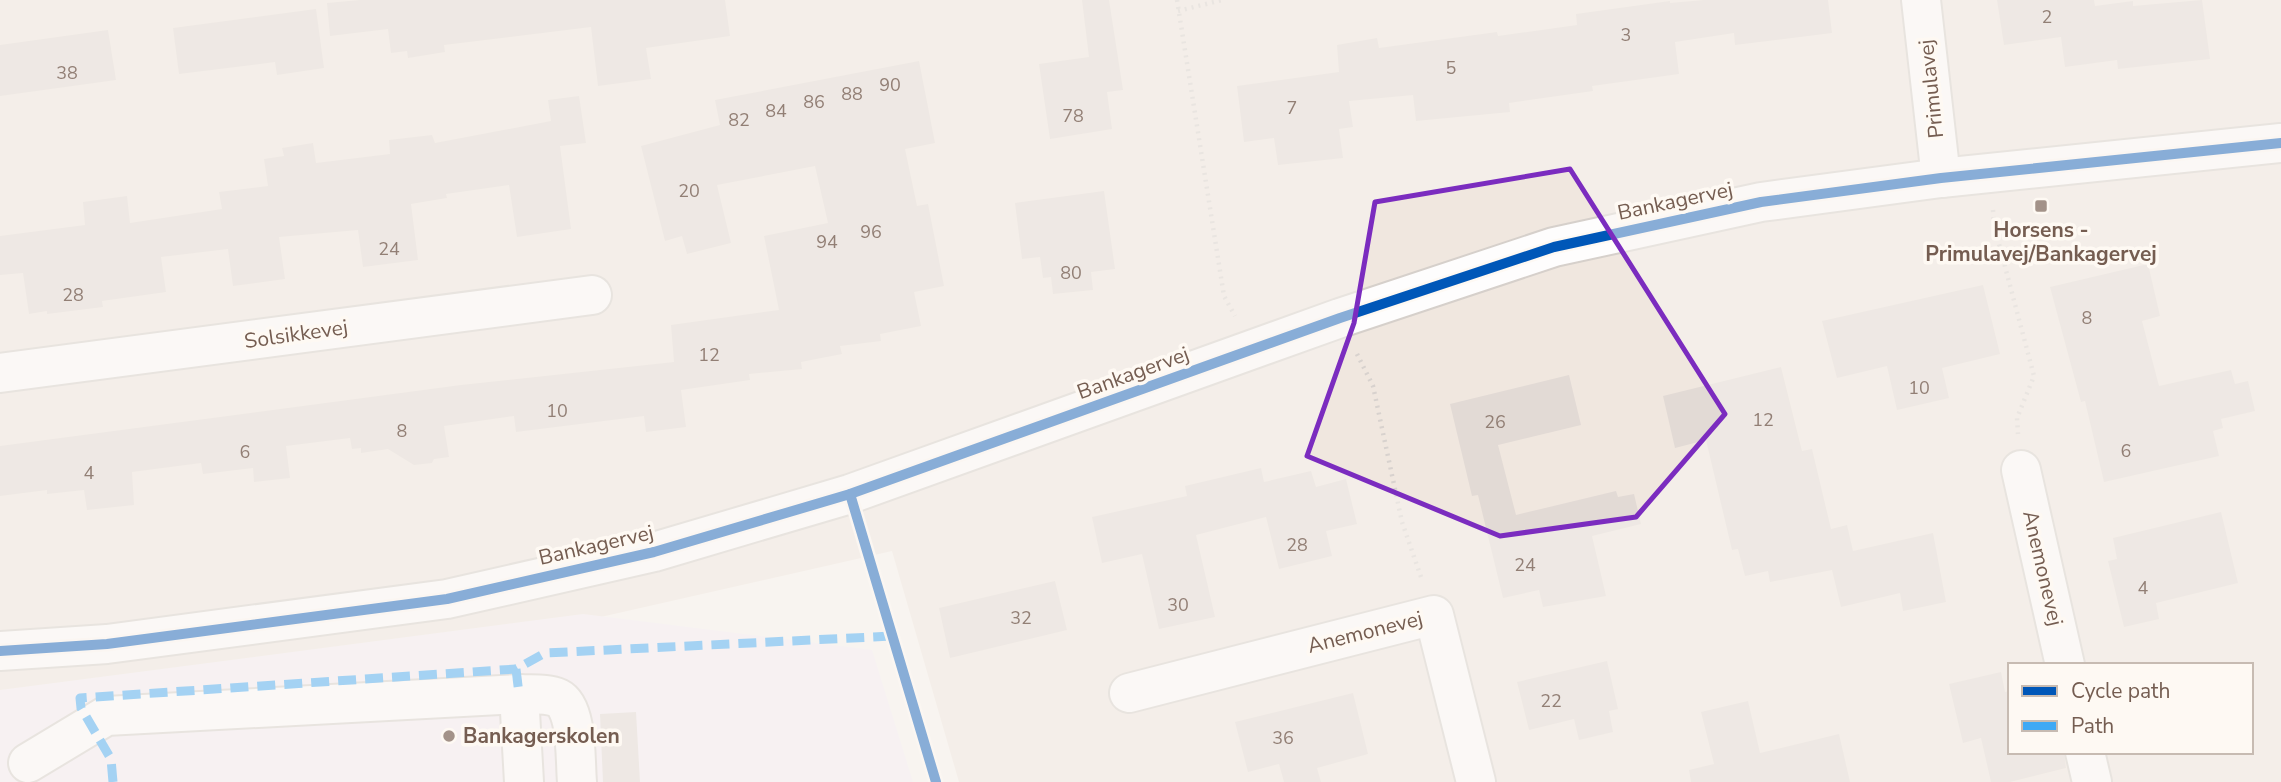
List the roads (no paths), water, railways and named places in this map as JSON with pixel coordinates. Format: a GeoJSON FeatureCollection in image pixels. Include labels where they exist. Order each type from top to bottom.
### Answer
{"type":"FeatureCollection","features":[{"type":"Feature","properties":{"kind":"street","name":"Primulavej"},"geometry":{"type":"LineString","coordinates":[[1921,0],[1941,178]]}},
{"type":"Feature","properties":{"kind":"street","name":"Bankagervej"},"geometry":{"type":"LineString","coordinates":[[0,651],[107,644],[447,599],[654,552],[850,494],[1340,318],[1554,247],[1761,202],[1941,178],[2281,143]]}},
{"type":"Feature","properties":{"kind":"street","name":"Solsikkevej"},"geometry":{"type":"LineString","coordinates":[[0,373],[592,295]]}},
{"type":"Feature","properties":{"kind":"street","name":"Anemonevej"},"geometry":{"type":"LineString","coordinates":[[2021,470],[2065,663]]}},
{"type":"Feature","properties":{"kind":"street","name":"Anemonevej"},"geometry":{"type":"LineString","coordinates":[[1129,693],[1434,614],[1476,782]]}},
{"type":"Feature","properties":{"kind":"street"},"geometry":{"type":"LineString","coordinates":[[28,763],[106,716],[519,694],[550,695],[559,699],[571,711],[577,782]]}},
{"type":"Feature","properties":{"kind":"street"},"geometry":{"type":"LineString","coordinates":[[519,694],[524,782]]}},
{"type":"Feature","properties":{"kind":"street"},"geometry":{"type":"LineString","coordinates":[[2085,754],[2092,782]]}},
{"type":"Feature","properties":{"kind":"place","name":"Horsens - Primulavej/Bankagervej"},"geometry":{"type":"Point","coordinates":[2041,206]}},
{"type":"Feature","properties":{"kind":"place","name":"Bankagerskolen"},"geometry":{"type":"Point","coordinates":[449,736]}}]}
